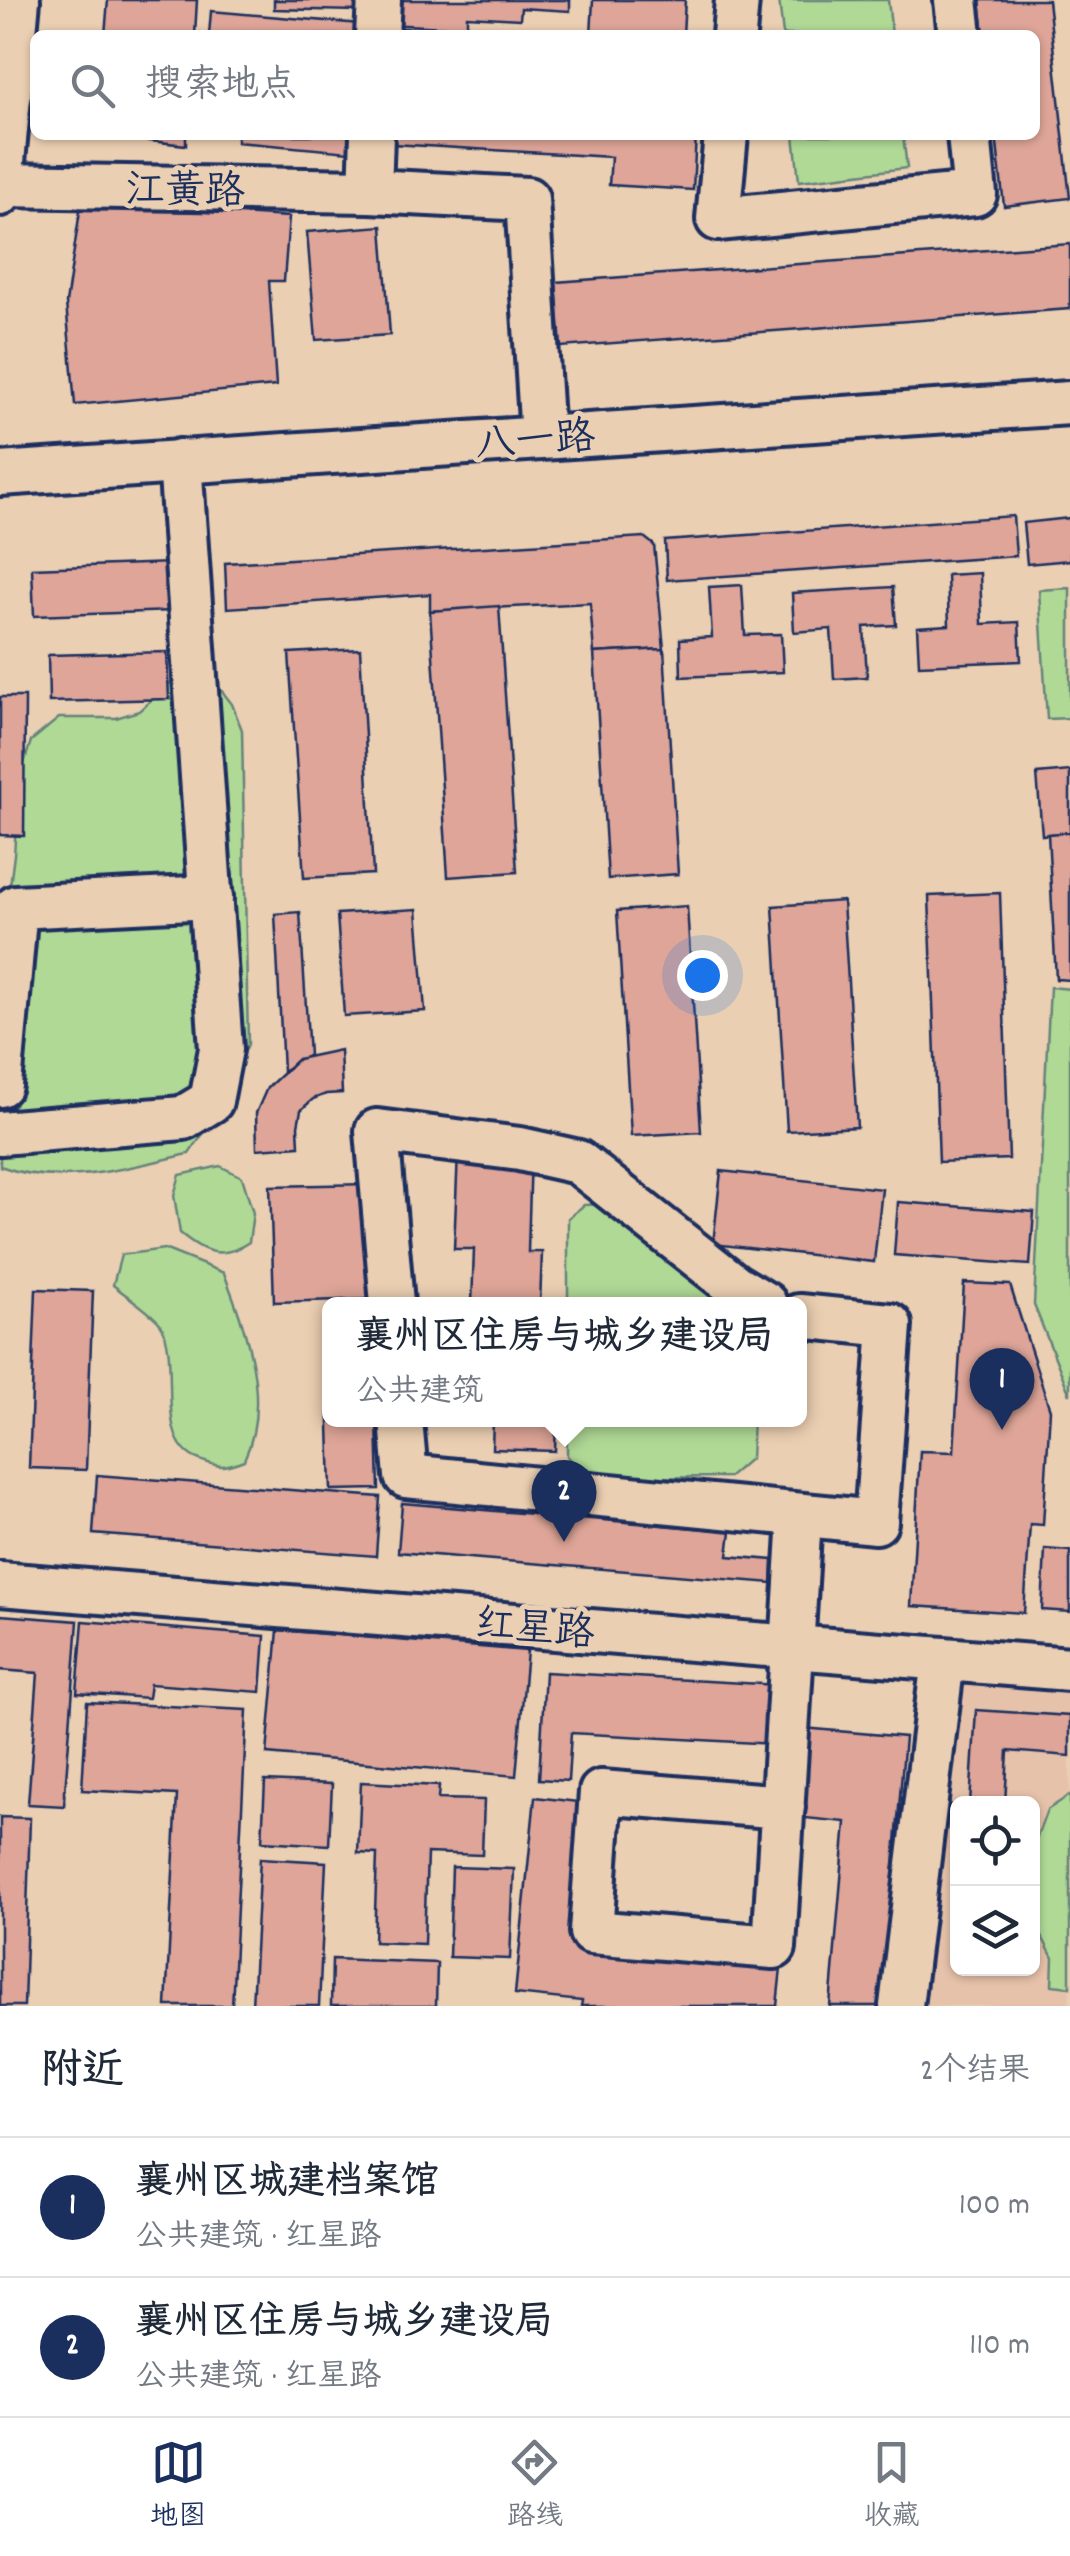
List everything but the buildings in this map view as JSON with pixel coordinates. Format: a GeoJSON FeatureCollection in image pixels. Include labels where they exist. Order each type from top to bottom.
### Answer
{"type":"FeatureCollection","features":[{"type":"Feature","properties":{"kind":"street"},"geometry":{"type":"LineString","coordinates":[[0,194],[18,0]]}},
{"type":"Feature","properties":{"kind":"street"},"geometry":{"type":"LineString","coordinates":[[378,30],[379,0]]}},
{"type":"Feature","properties":{"kind":"street"},"geometry":{"type":"LineString","coordinates":[[734,30],[737,0]]}},
{"type":"Feature","properties":{"kind":"street"},"geometry":{"type":"LineString","coordinates":[[956,0],[959,30]]}},
{"type":"Feature","properties":{"kind":"street"},"geometry":{"type":"LineString","coordinates":[[370,192],[372,140]]}},
{"type":"Feature","properties":{"kind":"street"},"geometry":{"type":"LineString","coordinates":[[726,140],[718,219],[975,194],[970,140]]}},
{"type":"Feature","properties":{"kind":"street","name":"江黄路"},"geometry":{"type":"LineString","coordinates":[[0,185],[527,199],[542,437]]}},
{"type":"Feature","properties":{"kind":"street","name":"八一路"},"geometry":{"type":"LineString","coordinates":[[0,474],[1070,403]]}},
{"type":"Feature","properties":{"kind":"street"},"geometry":{"type":"LineString","coordinates":[[0,1134],[183,1118],[212,1100],[221,1050],[180,462]]}},
{"type":"Feature","properties":{"kind":"street"},"geometry":{"type":"LineString","coordinates":[[0,1086],[16,908],[211,897]]}},
{"type":"Feature","properties":{"kind":"street"},"geometry":{"type":"LineString","coordinates":[[391,1297],[377,1130],[520,1149],[578,1162],[753,1297]]}},
{"type":"Feature","properties":{"kind":"street"},"geometry":{"type":"LineString","coordinates":[[402,1427],[406,1476],[876,1522],[890,1324],[807,1317]]}},
{"type":"Feature","properties":{"kind":"street"},"geometry":{"type":"LineString","coordinates":[[783,1807],[601,1792],[591,1932],[774,1947],[794,1647],[800,1517]]}},
{"type":"Feature","properties":{"kind":"street","name":"红星路"},"geometry":{"type":"LineString","coordinates":[[0,1584],[1070,1669]]}},
{"type":"Feature","properties":{"kind":"street"},"geometry":{"type":"LineString","coordinates":[[901,2006],[943,1659]]}},
{"type":"Feature","properties":{"kind":"shaded area"},"geometry":{"type":"Polygon","coordinates":[[[962,1677],[1070,1688],[1070,2006],[926,2006],[962,1677]]]}},
{"type":"Feature","properties":{"kind":"green space"},"geometry":{"type":"Polygon","coordinates":[[[779,0],[888,0],[891,30],[782,30],[779,0]]]}},
{"type":"Feature","properties":{"kind":"green space"},"geometry":{"type":"Polygon","coordinates":[[[795,140],[904,140],[907,168],[799,181],[795,140]]]}},
{"type":"Feature","properties":{"kind":"green space"},"geometry":{"type":"Polygon","coordinates":[[[1070,588],[1070,718],[1047,719],[1039,590],[1070,588]]]}},
{"type":"Feature","properties":{"kind":"green space"},"geometry":{"type":"Polygon","coordinates":[[[180,674],[211,677],[232,704],[242,730],[248,1044],[221,1108],[189,1154],[71,1176],[23,1173],[0,1166],[0,963],[19,780],[31,741],[59,718],[116,718],[139,711],[180,674]]]}},
{"type":"Feature","properties":{"kind":"green space"},"geometry":{"type":"Polygon","coordinates":[[[1050,987],[1070,989],[1070,1395],[1034,1305],[1050,987]]]}},
{"type":"Feature","properties":{"kind":"green space"},"geometry":{"type":"Polygon","coordinates":[[[220,1166],[242,1177],[253,1213],[249,1242],[221,1253],[205,1249],[180,1233],[174,1195],[180,1175],[220,1166]]]}},
{"type":"Feature","properties":{"kind":"green space"},"geometry":{"type":"Polygon","coordinates":[[[605,1204],[730,1297],[568,1297],[568,1218],[584,1205],[605,1204]]]}},
{"type":"Feature","properties":{"kind":"green space"},"geometry":{"type":"Polygon","coordinates":[[[164,1249],[224,1273],[240,1318],[253,1366],[256,1414],[244,1460],[231,1465],[213,1464],[185,1451],[172,1420],[167,1341],[161,1325],[113,1285],[121,1255],[164,1249]]]}},
{"type":"Feature","properties":{"kind":"green space"},"geometry":{"type":"Polygon","coordinates":[[[567,1427],[753,1427],[751,1458],[729,1477],[589,1478],[567,1456],[567,1427]]]}},
{"type":"Feature","properties":{"kind":"green space"},"geometry":{"type":"Polygon","coordinates":[[[1070,1795],[1070,1987],[1052,1985],[1053,1958],[1040,1933],[1040,1828],[1047,1810],[1070,1795]]]}},
{"type":"Feature","properties":{"kind":"place","name":"襄州区城建档案馆"},"geometry":{"type":"Point","coordinates":[1002,1430]}},
{"type":"Feature","properties":{"kind":"place","name":"襄州区住房与城乡建设局"},"geometry":{"type":"Point","coordinates":[564,1542]}}]}
